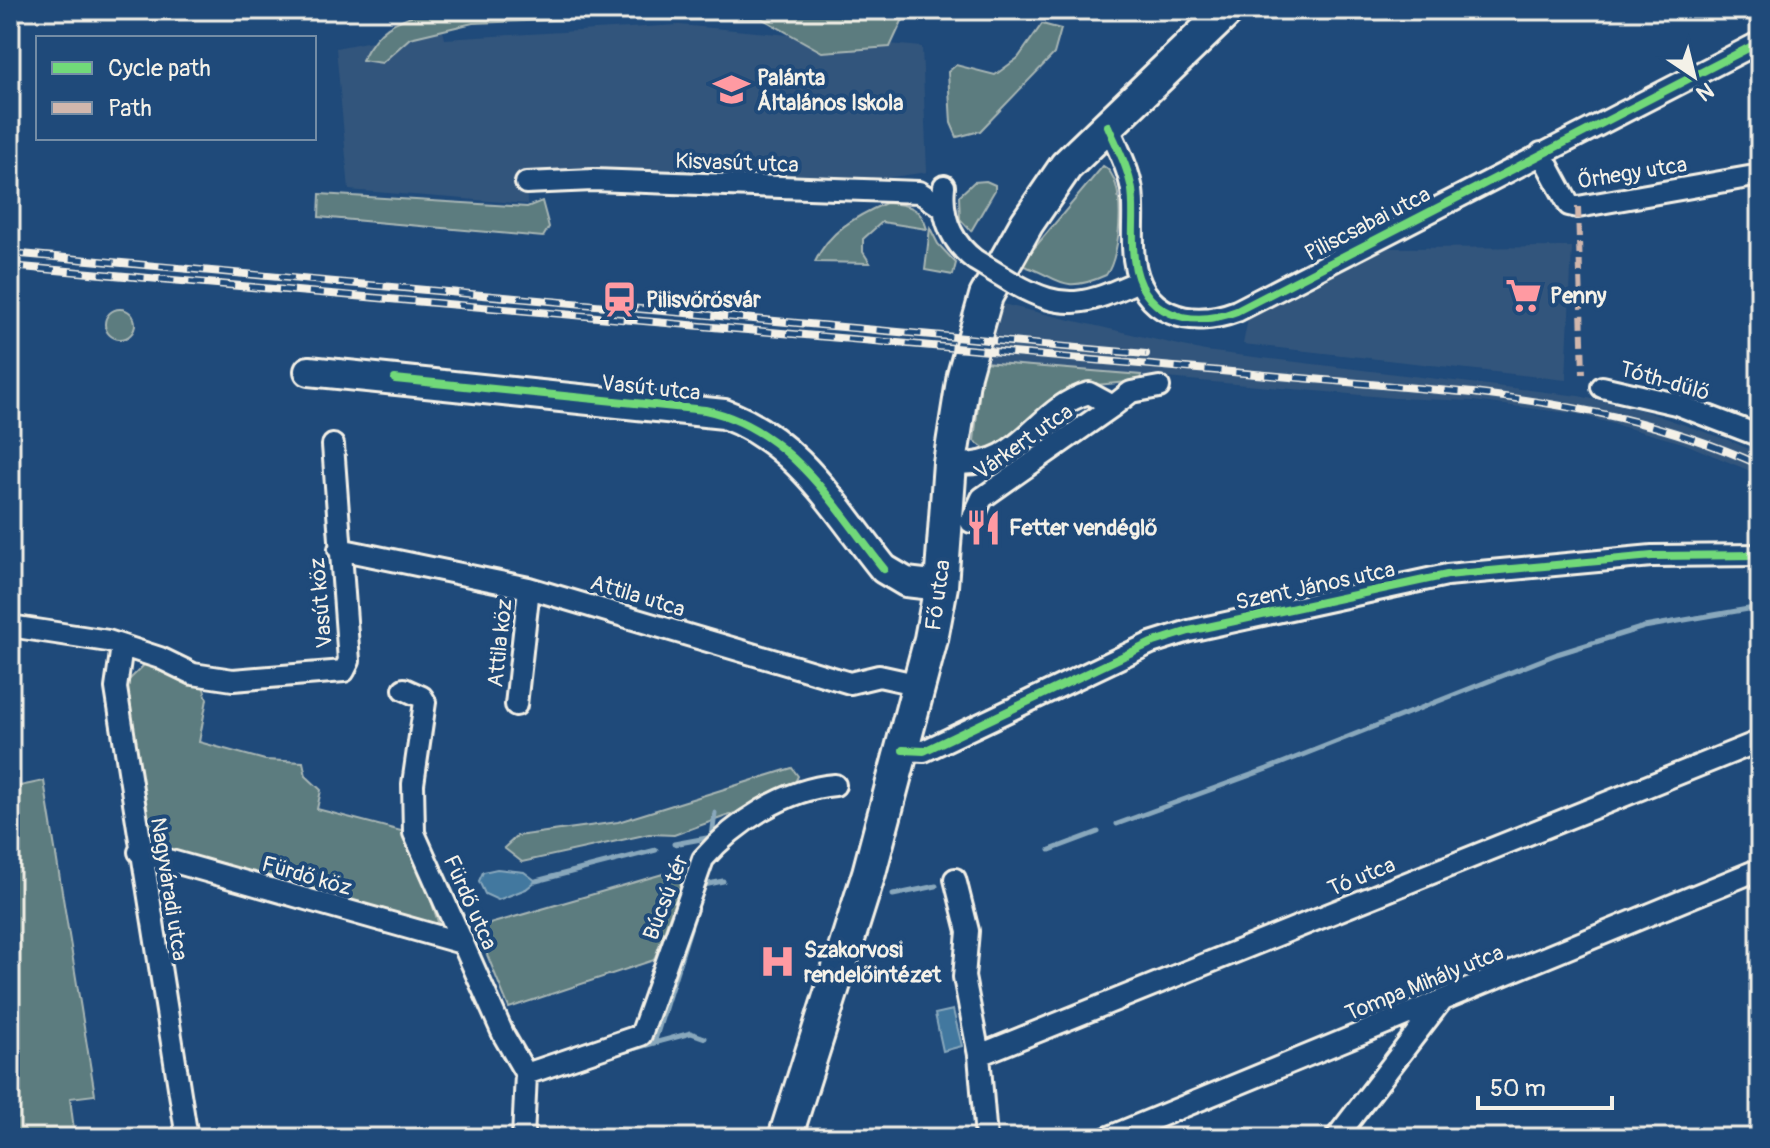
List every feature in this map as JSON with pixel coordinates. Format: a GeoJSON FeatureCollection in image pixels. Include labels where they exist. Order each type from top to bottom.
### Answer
{"type":"FeatureCollection","features":[{"type":"Feature","properties":{"kind":"main road","name":"Fő utca"},"geometry":{"type":"LineString","coordinates":[[785,1138],[824,1022],[920,685],[941,586],[950,463],[964,375],[986,296],[1066,166],[1228,10]]}},
{"type":"Feature","properties":{"kind":"street","name":"Piliscsabai utca"},"geometry":{"type":"LineString","coordinates":[[1139,281],[1156,304],[1170,313],[1204,321],[1221,317],[1760,42]]}},
{"type":"Feature","properties":{"kind":"street"},"geometry":{"type":"LineString","coordinates":[[1108,126],[1132,192],[1134,259],[1139,281]]}},
{"type":"Feature","properties":{"kind":"street","name":"Őrhegy utca"},"geometry":{"type":"LineString","coordinates":[[1541,153],[1569,205],[1578,207],[1760,175]]}},
{"type":"Feature","properties":{"kind":"street","name":"Kisvasút utca"},"geometry":{"type":"LineString","coordinates":[[526,183],[593,180],[919,192],[943,196],[956,241],[975,260],[1048,301],[1085,303],[1139,281]]}},
{"type":"Feature","properties":{"kind":"street","name":"Vasút utca"},"geometry":{"type":"LineString","coordinates":[[309,371],[724,414],[762,431],[787,450],[884,569],[906,582],[941,586]]}},
{"type":"Feature","properties":{"kind":"street","name":"Várkert utca"},"geometry":{"type":"LineString","coordinates":[[971,522],[975,507],[982,498],[1131,392],[1159,387]]}},
{"type":"Feature","properties":{"kind":"street","name":"Tóth-dűlő"},"geometry":{"type":"LineString","coordinates":[[1602,387],[1676,404],[1760,436]]}},
{"type":"Feature","properties":{"kind":"street","name":"Várkert utca"},"geometry":{"type":"LineString","coordinates":[[950,463],[986,464],[1006,453],[1074,397],[1089,393],[1113,406]]}},
{"type":"Feature","properties":{"kind":"street","name":"Vasút köz"},"geometry":{"type":"LineString","coordinates":[[122,646],[193,674],[233,680],[344,671],[349,661],[333,445]]}},
{"type":"Feature","properties":{"kind":"street","name":"Attila utca"},"geometry":{"type":"LineString","coordinates":[[339,549],[529,588],[850,683],[879,676],[920,685]]}},
{"type":"Feature","properties":{"kind":"street","name":"Szent János utca"},"geometry":{"type":"LineString","coordinates":[[903,750],[924,751],[1151,643],[1266,614],[1447,575],[1652,556],[1760,555]]}},
{"type":"Feature","properties":{"kind":"street","name":"Attila köz"},"geometry":{"type":"LineString","coordinates":[[516,705],[529,588]]}},
{"type":"Feature","properties":{"kind":"street"},"geometry":{"type":"LineString","coordinates":[[10,626],[122,646]]}},
{"type":"Feature","properties":{"kind":"street","name":"Nagyváradi utca"},"geometry":{"type":"LineString","coordinates":[[122,646],[116,688],[139,852],[187,1138]]}},
{"type":"Feature","properties":{"kind":"street","name":"Fürdő utca"},"geometry":{"type":"LineString","coordinates":[[404,689],[422,697],[425,702],[413,784],[414,833],[504,1036],[526,1074]]}},
{"type":"Feature","properties":{"kind":"street","name":"Tó utca"},"geometry":{"type":"LineString","coordinates":[[979,1055],[1760,741]]}},
{"type":"Feature","properties":{"kind":"street","name":"Búcsú tér"},"geometry":{"type":"LineString","coordinates":[[526,1074],[641,1035],[703,859],[722,837],[809,787],[835,785]]}},
{"type":"Feature","properties":{"kind":"street","name":"Fürdő köz"},"geometry":{"type":"LineString","coordinates":[[139,852],[462,943]]}},
{"type":"Feature","properties":{"kind":"street","name":"Tompa Mihály utca"},"geometry":{"type":"LineString","coordinates":[[1107,1138],[1760,869]]}},
{"type":"Feature","properties":{"kind":"street"},"geometry":{"type":"LineString","coordinates":[[955,879],[968,931],[964,977],[979,1055],[986,1138]]}},
{"type":"Feature","properties":{"kind":"street"},"geometry":{"type":"LineString","coordinates":[[1336,1138],[1441,1001]]}},
{"type":"Feature","properties":{"kind":"street"},"geometry":{"type":"LineString","coordinates":[[523,1138],[526,1074]]}},
{"type":"Feature","properties":{"kind":"shaded area"},"geometry":{"type":"Polygon","coordinates":[[[679,25],[922,47],[927,172],[872,180],[526,170],[527,204],[349,190],[336,48],[442,27],[445,39],[679,25]]]}},
{"type":"Feature","properties":{"kind":"shaded area"},"geometry":{"type":"Polygon","coordinates":[[[1572,247],[1566,380],[1243,344],[1248,319],[1388,248],[1572,247]]]}},
{"type":"Feature","properties":{"kind":"shaded area"},"geometry":{"type":"Polygon","coordinates":[[[1002,304],[1205,351],[1579,396],[1641,410],[1728,440],[1760,454],[1760,475],[1683,443],[1577,414],[1473,401],[1395,398],[983,362],[1002,304]]]}},
{"type":"Feature","properties":{"kind":"shaded area"},"geometry":{"type":"Polygon","coordinates":[[[497,869],[524,872],[536,881],[526,889],[498,900],[485,894],[479,881],[483,872],[497,869]]]}},
{"type":"Feature","properties":{"kind":"shaded area"},"geometry":{"type":"Polygon","coordinates":[[[953,1010],[962,1046],[943,1051],[935,1014],[953,1010]]]}},
{"type":"Feature","properties":{"kind":"green space"},"geometry":{"type":"Polygon","coordinates":[[[430,10],[608,10],[606,18],[473,23],[410,38],[382,63],[362,60],[375,39],[389,26],[430,10]]]}},
{"type":"Feature","properties":{"kind":"green space"},"geometry":{"type":"Polygon","coordinates":[[[670,10],[923,10],[902,21],[890,47],[822,52],[761,18],[697,19],[670,10]]]}},
{"type":"Feature","properties":{"kind":"green space"},"geometry":{"type":"Polygon","coordinates":[[[1042,24],[1061,29],[1054,54],[980,131],[957,137],[951,123],[948,72],[956,65],[995,75],[1018,58],[1042,24]]]}},
{"type":"Feature","properties":{"kind":"green space"},"geometry":{"type":"Polygon","coordinates":[[[1103,166],[1111,173],[1116,185],[1120,218],[1115,252],[1106,275],[1068,284],[1020,265],[1103,166]]]}},
{"type":"Feature","properties":{"kind":"green space"},"geometry":{"type":"Polygon","coordinates":[[[986,181],[995,185],[995,190],[971,231],[960,219],[959,196],[974,182],[986,181]]]}},
{"type":"Feature","properties":{"kind":"green space"},"geometry":{"type":"Polygon","coordinates":[[[320,194],[527,207],[542,201],[549,227],[543,237],[319,217],[320,194]]]}},
{"type":"Feature","properties":{"kind":"green space"},"geometry":{"type":"Polygon","coordinates":[[[886,203],[901,204],[917,211],[927,229],[882,222],[863,239],[863,252],[870,263],[815,262],[827,242],[844,226],[886,203]]]}},
{"type":"Feature","properties":{"kind":"green space"},"geometry":{"type":"Polygon","coordinates":[[[930,228],[938,244],[956,263],[953,275],[925,270],[930,228]]]}},
{"type":"Feature","properties":{"kind":"green space"},"geometry":{"type":"Polygon","coordinates":[[[120,309],[131,313],[135,324],[131,335],[120,339],[109,335],[105,324],[109,313],[120,309]]]}},
{"type":"Feature","properties":{"kind":"green space"},"geometry":{"type":"Polygon","coordinates":[[[983,362],[1141,375],[1140,381],[1073,387],[1017,429],[1020,433],[1007,444],[987,450],[974,441],[983,362]]]}},
{"type":"Feature","properties":{"kind":"green space"},"geometry":{"type":"Polygon","coordinates":[[[147,662],[203,685],[207,699],[199,742],[265,760],[303,762],[306,776],[321,790],[317,809],[409,833],[439,925],[434,928],[147,847],[123,686],[147,662]]]}},
{"type":"Feature","properties":{"kind":"green space"},"geometry":{"type":"Polygon","coordinates":[[[792,768],[798,776],[790,793],[674,835],[649,834],[522,862],[504,848],[517,836],[618,822],[792,768]]]}},
{"type":"Feature","properties":{"kind":"green space"},"geometry":{"type":"Polygon","coordinates":[[[44,781],[95,1095],[70,1098],[75,1138],[10,1138],[10,788],[44,781]]]}},
{"type":"Feature","properties":{"kind":"green space"},"geometry":{"type":"Polygon","coordinates":[[[687,867],[654,960],[509,1008],[476,928],[687,867]]]}},
{"type":"Feature","properties":{"kind":"waterway"},"geometry":{"type":"LineString","coordinates":[[1117,824],[1267,769],[1557,654],[1644,627],[1760,607]]}},
{"type":"Feature","properties":{"kind":"waterway"},"geometry":{"type":"LineString","coordinates":[[674,844],[712,837],[715,813]]}},
{"type":"Feature","properties":{"kind":"waterway"},"geometry":{"type":"LineString","coordinates":[[1050,850],[1098,832]]}},
{"type":"Feature","properties":{"kind":"waterway"},"geometry":{"type":"LineString","coordinates":[[536,881],[656,850]]}},
{"type":"Feature","properties":{"kind":"waterway"},"geometry":{"type":"LineString","coordinates":[[704,885],[723,881]]}},
{"type":"Feature","properties":{"kind":"waterway"},"geometry":{"type":"LineString","coordinates":[[893,895],[936,886]]}},
{"type":"Feature","properties":{"kind":"waterway"},"geometry":{"type":"LineString","coordinates":[[608,1056],[654,1043],[703,888]]}},
{"type":"Feature","properties":{"kind":"waterway"},"geometry":{"type":"LineString","coordinates":[[654,1043],[691,1033],[705,1038]]}},
{"type":"Feature","properties":{"kind":"railway"},"geometry":{"type":"LineString","coordinates":[[10,253],[1146,354]]}},
{"type":"Feature","properties":{"kind":"railway"},"geometry":{"type":"LineString","coordinates":[[10,266],[1473,393],[1547,403],[1620,418],[1690,438],[1760,465]]}},
{"type":"Feature","properties":{"kind":"marked path"},"geometry":{"type":"LineString","coordinates":[[1578,207],[1583,374]]}},
{"type":"Feature","properties":{"kind":"cycle path"},"geometry":{"type":"LineString","coordinates":[[1108,126],[1130,182],[1134,259],[1146,294],[1170,313],[1202,318],[1219,316],[1237,311],[1760,42]]}},
{"type":"Feature","properties":{"kind":"cycle path"},"geometry":{"type":"LineString","coordinates":[[395,379],[705,410],[735,419],[762,434],[808,473],[884,569]]}},
{"type":"Feature","properties":{"kind":"cycle path"},"geometry":{"type":"LineString","coordinates":[[903,750],[924,751],[1151,643],[1189,631],[1447,575],[1652,556],[1760,555]]}},
{"type":"Feature","properties":{"kind":"place","name":"Palánta Általános Iskola"},"geometry":{"type":"Point","coordinates":[731,90]}},
{"type":"Feature","properties":{"kind":"place","name":"Penny"},"geometry":{"type":"Point","coordinates":[1524,295]}},
{"type":"Feature","properties":{"kind":"place","name":"Pilisvörösvár"},"geometry":{"type":"Point","coordinates":[620,299]}},
{"type":"Feature","properties":{"kind":"place","name":"Fetter vendéglő"},"geometry":{"type":"Point","coordinates":[983,527]}},
{"type":"Feature","properties":{"kind":"place","name":"Szakorvosi rendelőintézet"},"geometry":{"type":"Point","coordinates":[778,962]}}]}
